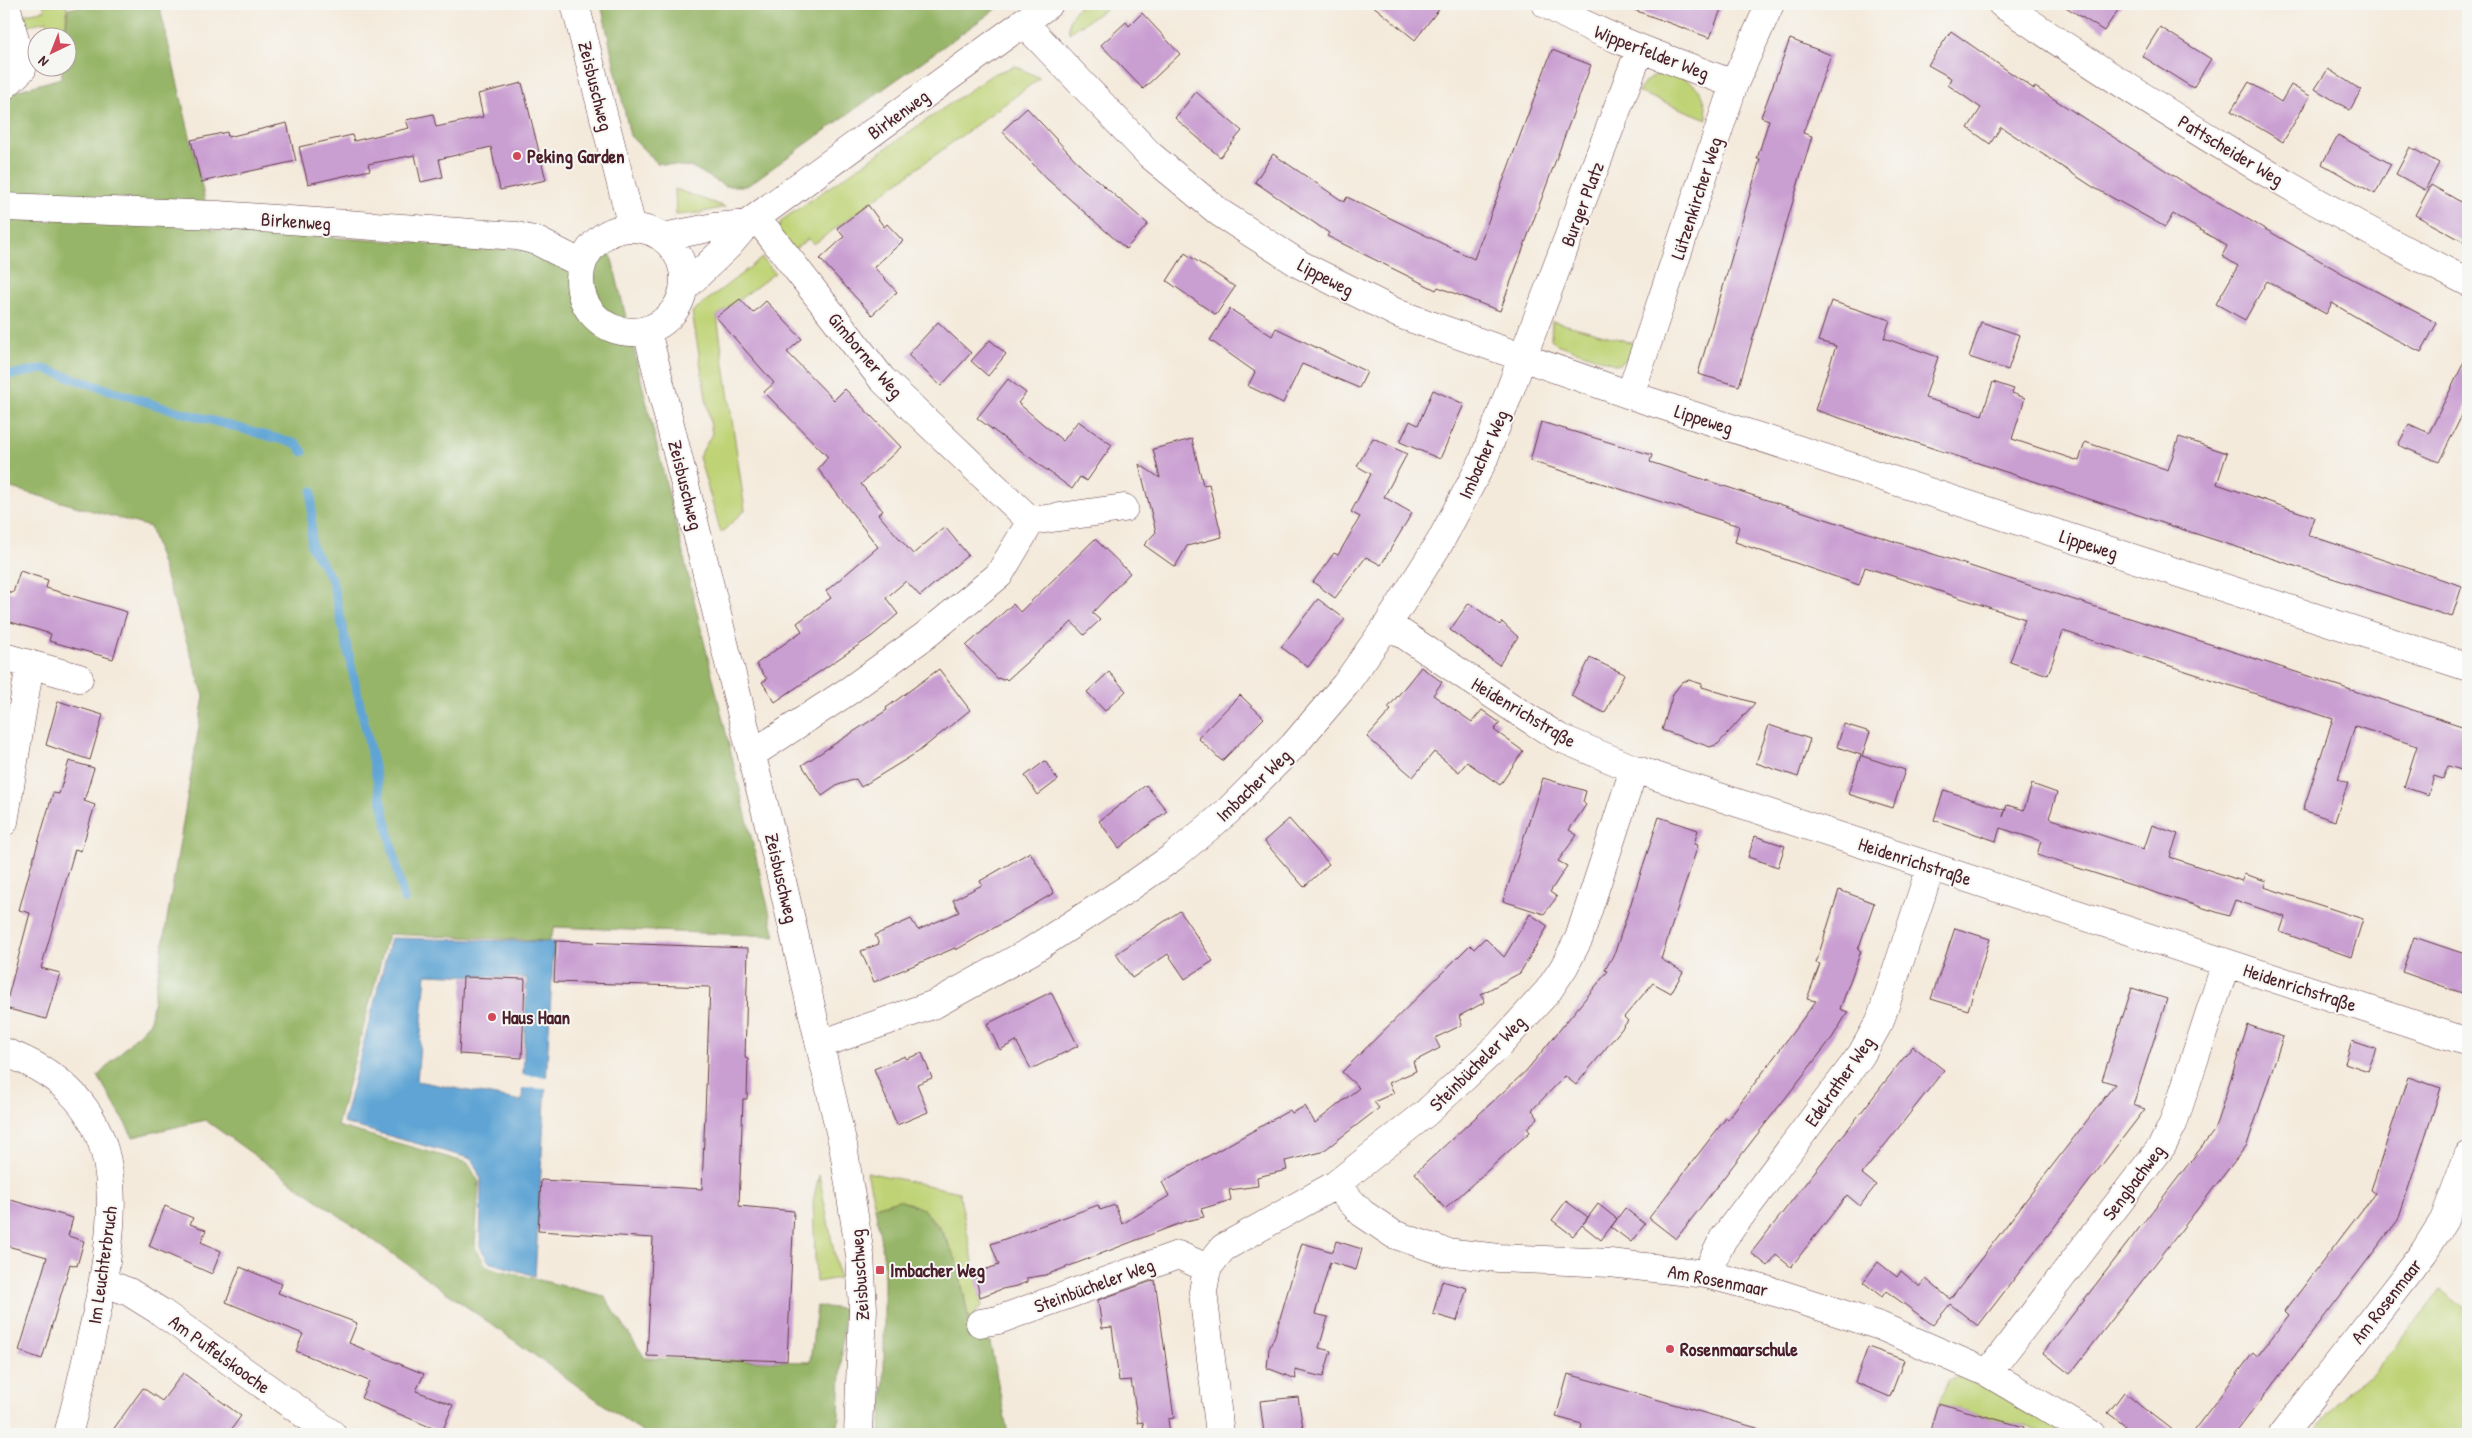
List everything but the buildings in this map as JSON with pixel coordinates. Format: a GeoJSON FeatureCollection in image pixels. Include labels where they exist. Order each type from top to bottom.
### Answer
{"type":"FeatureCollection","features":[{"type":"Feature","properties":{"kind":"street"},"geometry":{"type":"LineString","coordinates":[[4,86],[22,69],[6,4]]}},
{"type":"Feature","properties":{"kind":"street","name":"Zeisbuschweg"},"geometry":{"type":"LineString","coordinates":[[575,4],[632,227]]}},
{"type":"Feature","properties":{"kind":"street","name":"Birkenweg"},"geometry":{"type":"LineString","coordinates":[[685,287],[752,221],[1049,4]]}},
{"type":"Feature","properties":{"kind":"street","name":"Wipperfelder Weg"},"geometry":{"type":"LineString","coordinates":[[1546,4],[1583,25],[1640,49],[1734,84]]}},
{"type":"Feature","properties":{"kind":"street","name":"Lützenkircher Weg"},"geometry":{"type":"LineString","coordinates":[[1630,395],[1734,84],[1770,4]]}},
{"type":"Feature","properties":{"kind":"street","name":"Pattscheider Weg"},"geometry":{"type":"LineString","coordinates":[[2002,4],[2102,72],[2284,182],[2468,282]]}},
{"type":"Feature","properties":{"kind":"street","name":"Lippeweg"},"geometry":{"type":"LineString","coordinates":[[1023,22],[1150,155],[1220,213],[1301,265],[1399,314],[1630,395],[2468,667]]}},
{"type":"Feature","properties":{"kind":"street","name":"Burger Platz"},"geometry":{"type":"LineString","coordinates":[[1523,359],[1640,49]]}},
{"type":"Feature","properties":{"kind":"street","name":"Birkenweg"},"geometry":{"type":"LineString","coordinates":[[4,207],[218,216],[517,236],[537,241],[582,264]]}},
{"type":"Feature","properties":{"kind":"street"},"geometry":{"type":"LineString","coordinates":[[663,237],[752,221]]}},
{"type":"Feature","properties":{"kind":"street","name":"Gimborner Weg"},"geometry":{"type":"LineString","coordinates":[[752,221],[882,379],[1031,521]]}},
{"type":"Feature","properties":{"kind":"street"},"geometry":{"type":"LineString","coordinates":[[632,227],[648,230],[663,237],[673,247],[681,260],[685,287],[680,302],[672,314],[661,324],[647,330],[619,331],[606,326],[594,317],[581,292],[579,278],[582,264],[589,249],[601,237],[616,230],[632,227]]}},
{"type":"Feature","properties":{"kind":"street","name":"Zeisbuschweg"},"geometry":{"type":"LineString","coordinates":[[647,330],[752,754],[821,1044],[842,1145],[860,1255],[862,1309],[858,1434]]}},
{"type":"Feature","properties":{"kind":"street","name":"Imbacher Weg"},"geometry":{"type":"LineString","coordinates":[[821,1044],[935,1004],[1031,950],[1173,857],[1228,811],[1293,746],[1345,684],[1388,624],[1440,542],[1483,461],[1523,359]]}},
{"type":"Feature","properties":{"kind":"street"},"geometry":{"type":"LineString","coordinates":[[752,754],[850,690],[896,657],[999,575],[1031,521],[1124,508]]}},
{"type":"Feature","properties":{"kind":"street","name":"Heidenrichstraße"},"geometry":{"type":"LineString","coordinates":[[1388,624],[1514,710],[1558,737],[1634,769],[2468,1042]]}},
{"type":"Feature","properties":{"kind":"street"},"geometry":{"type":"LineString","coordinates":[[4,657],[79,678]]}},
{"type":"Feature","properties":{"kind":"street"},"geometry":{"type":"LineString","coordinates":[[4,822],[30,664]]}},
{"type":"Feature","properties":{"kind":"street","name":"Steinbücheler Weg"},"geometry":{"type":"LineString","coordinates":[[1220,1434],[1203,1292],[1207,1268],[1223,1248],[1335,1185],[1426,1113],[1500,1044],[1548,991],[1564,967],[1579,938],[1634,769]]}},
{"type":"Feature","properties":{"kind":"street","name":"Edelrather Weg"},"geometry":{"type":"LineString","coordinates":[[1706,1274],[1723,1238],[1861,1055],[1880,1021],[1930,866]]}},
{"type":"Feature","properties":{"kind":"street","name":"Sengbachweg"},"geometry":{"type":"LineString","coordinates":[[1988,1373],[2162,1146],[2173,1124],[2226,963]]}},
{"type":"Feature","properties":{"kind":"street","name":"Im Leuchterbruch"},"geometry":{"type":"LineString","coordinates":[[4,1052],[21,1058],[53,1076],[81,1103],[98,1132],[109,1162],[112,1190],[103,1282],[68,1434]]}},
{"type":"Feature","properties":{"kind":"street","name":"Am Rosenmaar"},"geometry":{"type":"LineString","coordinates":[[2283,1434],[2424,1252],[2444,1220],[2468,1156]]}},
{"type":"Feature","properties":{"kind":"street","name":"Am Rosenmaar"},"geometry":{"type":"LineString","coordinates":[[1335,1185],[1362,1213],[1393,1234],[1445,1252],[1499,1258],[1610,1263],[1706,1274],[1778,1293],[1880,1326],[1988,1373],[2091,1434]]}},
{"type":"Feature","properties":{"kind":"street","name":"Steinbücheler Weg"},"geometry":{"type":"LineString","coordinates":[[980,1323],[998,1320],[1178,1255],[1207,1268]]}},
{"type":"Feature","properties":{"kind":"street","name":"Am Puffelskooche"},"geometry":{"type":"LineString","coordinates":[[103,1282],[129,1292],[161,1312],[320,1431]]}},
{"type":"Feature","properties":{"kind":"green space"},"geometry":{"type":"Polygon","coordinates":[[[43,4],[67,4],[66,28],[49,28],[47,21],[24,26],[22,15],[45,10],[43,4]]]}},
{"type":"Feature","properties":{"kind":"green space"},"geometry":{"type":"Polygon","coordinates":[[[92,4],[159,4],[212,230],[611,255],[775,936],[555,927],[549,941],[388,934],[337,1126],[468,1163],[479,1182],[475,1247],[487,1267],[604,1296],[645,1358],[810,1362],[817,1306],[844,1309],[838,1434],[645,1434],[205,1120],[133,1137],[98,1076],[150,1022],[204,696],[150,527],[4,486],[4,100],[12,92],[61,78],[78,78],[78,28],[66,28],[68,9],[92,4]]]}},
{"type":"Feature","properties":{"kind":"green space"},"geometry":{"type":"Polygon","coordinates":[[[601,4],[1003,4],[747,186],[725,186],[694,168],[657,163],[630,136],[601,4]]]}},
{"type":"Feature","properties":{"kind":"green space"},"geometry":{"type":"Polygon","coordinates":[[[1082,4],[1113,4],[1069,33],[1071,17],[1082,4]]]}},
{"type":"Feature","properties":{"kind":"green space"},"geometry":{"type":"Polygon","coordinates":[[[1015,66],[1040,78],[814,244],[808,239],[787,255],[774,239],[782,220],[993,74],[1015,66]]]}},
{"type":"Feature","properties":{"kind":"green space"},"geometry":{"type":"Polygon","coordinates":[[[1658,74],[1679,77],[1694,85],[1704,99],[1707,119],[1638,92],[1646,81],[1658,74]]]}},
{"type":"Feature","properties":{"kind":"green space"},"geometry":{"type":"Polygon","coordinates":[[[675,189],[725,207],[699,213],[676,215],[675,189]]]}},
{"type":"Feature","properties":{"kind":"green space"},"geometry":{"type":"Polygon","coordinates":[[[762,258],[775,273],[717,316],[745,510],[721,533],[699,457],[712,434],[692,312],[762,258]]]}},
{"type":"Feature","properties":{"kind":"green space"},"geometry":{"type":"Polygon","coordinates":[[[1552,321],[1634,343],[1626,360],[1618,365],[1556,344],[1551,339],[1552,321]]]}},
{"type":"Feature","properties":{"kind":"green space"},"geometry":{"type":"Polygon","coordinates":[[[867,1172],[959,1192],[982,1306],[969,1320],[957,1267],[951,1249],[942,1232],[932,1218],[918,1207],[898,1201],[875,1207],[867,1172]]]}},
{"type":"Feature","properties":{"kind":"green space"},"geometry":{"type":"Polygon","coordinates":[[[819,1175],[839,1278],[816,1282],[813,1201],[819,1175]]]}},
{"type":"Feature","properties":{"kind":"green space"},"geometry":{"type":"Polygon","coordinates":[[[899,1200],[923,1209],[941,1231],[957,1261],[970,1327],[990,1342],[1008,1434],[880,1434],[884,1387],[884,1260],[875,1207],[899,1200]]]}},
{"type":"Feature","properties":{"kind":"green space"},"geometry":{"type":"Polygon","coordinates":[[[2441,1290],[2468,1311],[2468,1434],[2314,1434],[2346,1392],[2373,1374],[2441,1290]]]}},
{"type":"Feature","properties":{"kind":"green space"},"geometry":{"type":"Polygon","coordinates":[[[1964,1377],[2015,1403],[2065,1434],[2049,1434],[1938,1403],[1948,1380],[1964,1377]]]}},
{"type":"Feature","properties":{"kind":"water"},"geometry":{"type":"Polygon","coordinates":[[[391,938],[554,942],[535,1276],[489,1262],[480,1247],[481,1179],[472,1159],[343,1123],[391,938]],[[426,974],[417,1081],[522,1101],[527,978],[426,974]]]}},
{"type":"Feature","properties":{"kind":"pier"},"geometry":{"type":"Polygon","coordinates":[[[522,1075],[549,1077],[548,1089],[521,1088],[522,1075]]]}},
{"type":"Feature","properties":{"kind":"waterway"},"geometry":{"type":"LineString","coordinates":[[4,376],[44,369],[159,406],[297,444],[303,452]]}},
{"type":"Feature","properties":{"kind":"waterway"},"geometry":{"type":"LineString","coordinates":[[312,491],[311,546],[332,580],[404,900]]}},
{"type":"Feature","properties":{"kind":"place","name":"Peking Garden"},"geometry":{"type":"Point","coordinates":[517,156]}},
{"type":"Feature","properties":{"kind":"place","name":"Haus Haan"},"geometry":{"type":"Point","coordinates":[492,1017]}},
{"type":"Feature","properties":{"kind":"place","name":"Imbacher Weg"},"geometry":{"type":"Point","coordinates":[880,1270]}},
{"type":"Feature","properties":{"kind":"place","name":"Rosenmaarschule"},"geometry":{"type":"Point","coordinates":[1670,1349]}}]}
